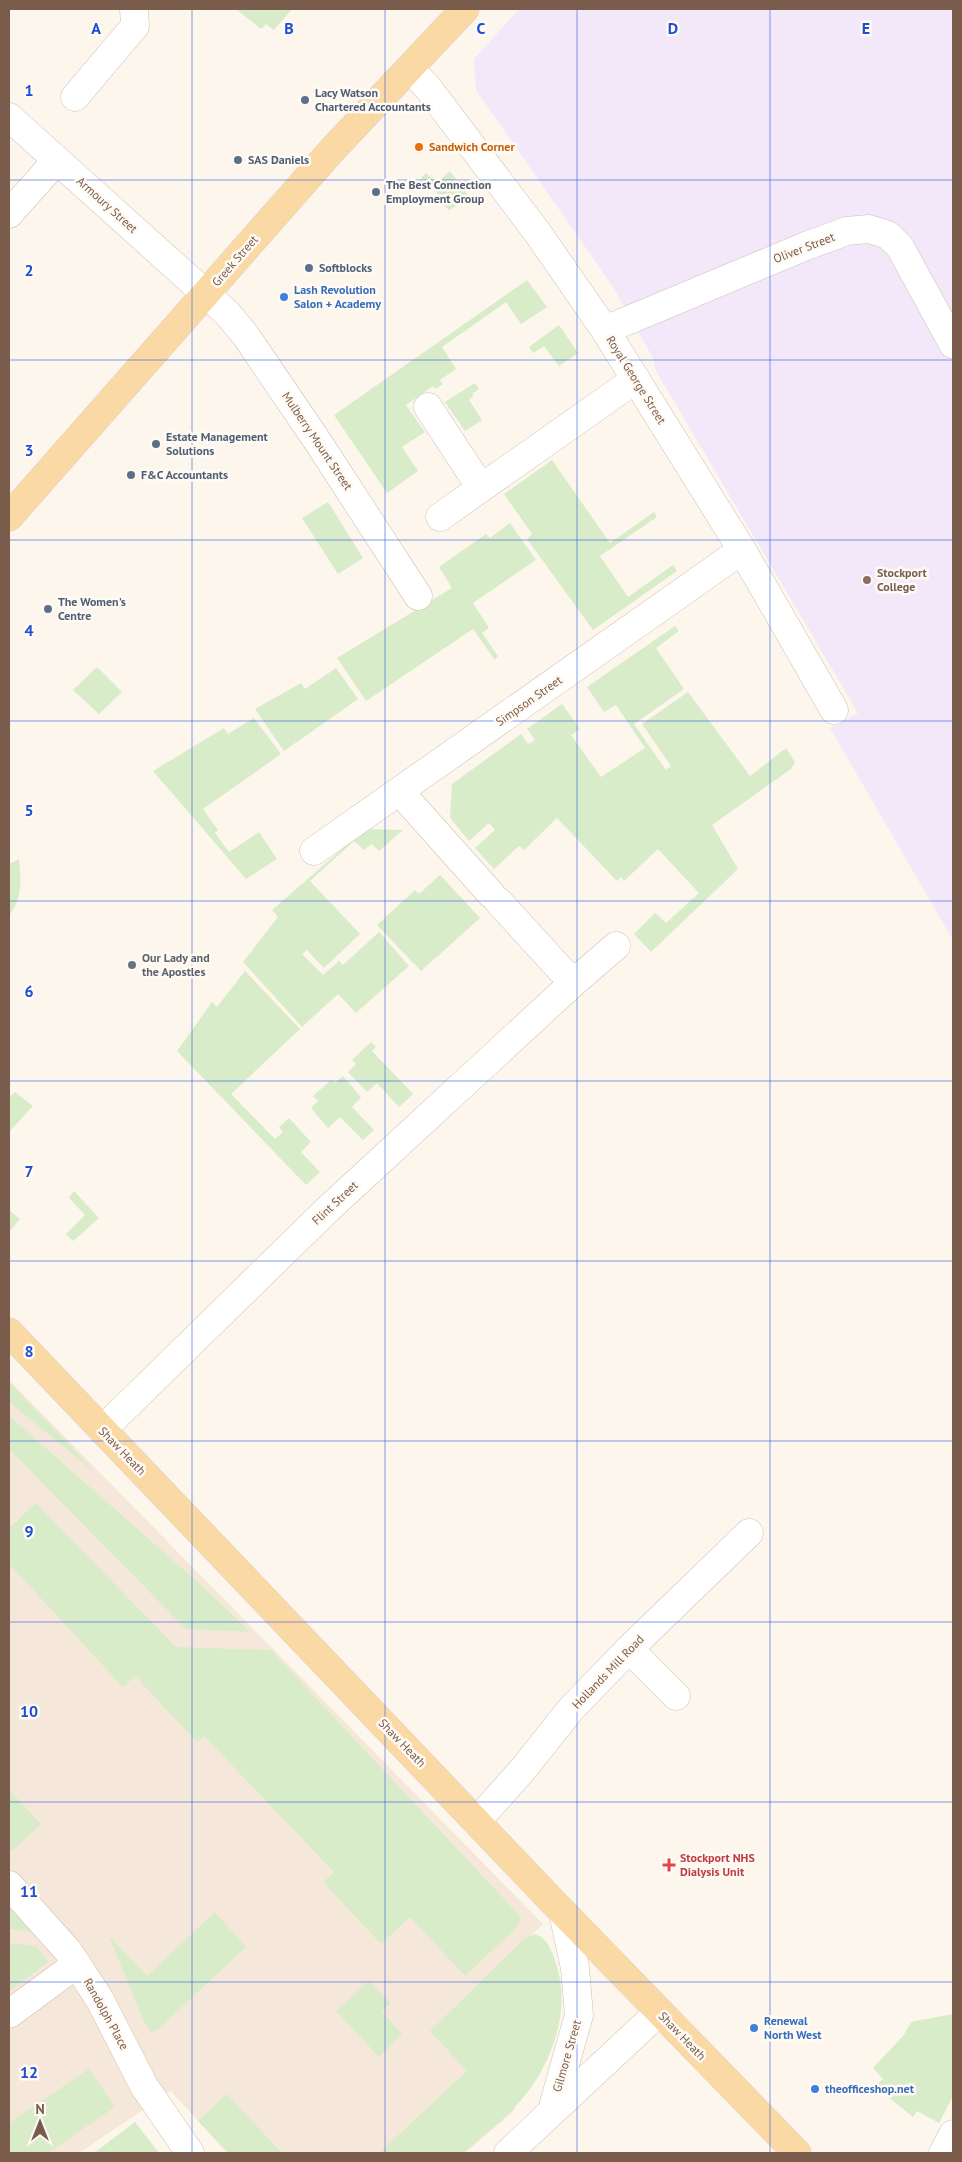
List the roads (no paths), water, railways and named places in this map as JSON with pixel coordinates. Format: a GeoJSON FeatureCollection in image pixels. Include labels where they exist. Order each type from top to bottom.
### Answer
{"type":"FeatureCollection","features":[{"type":"Feature","properties":{"kind":"main road","name":"Greek Street"},"geometry":{"type":"LineString","coordinates":[[9,517],[333,149],[465,9]]}},
{"type":"Feature","properties":{"kind":"main road","name":"Shaw Heath"},"geometry":{"type":"LineString","coordinates":[[9,1332],[563,1913],[797,2153]]}},
{"type":"Feature","properties":{"kind":"street"},"geometry":{"type":"LineString","coordinates":[[75,97],[135,26],[134,9]]}},
{"type":"Feature","properties":{"kind":"street","name":"Royal George Street"},"geometry":{"type":"LineString","coordinates":[[410,69],[428,88],[537,232],[605,330],[742,550],[834,710]]}},
{"type":"Feature","properties":{"kind":"street","name":"Armoury Street"},"geometry":{"type":"LineString","coordinates":[[9,117],[206,293]]}},
{"type":"Feature","properties":{"kind":"street"},"geometry":{"type":"LineString","coordinates":[[9,214],[57,160]]}},
{"type":"Feature","properties":{"kind":"street","name":"Oliver Street"},"geometry":{"type":"LineString","coordinates":[[605,330],[806,246],[847,231],[869,229],[888,235],[900,247],[953,344]]}},
{"type":"Feature","properties":{"kind":"street","name":"Mulberry Mount Street"},"geometry":{"type":"LineString","coordinates":[[206,293],[246,336],[418,596]]}},
{"type":"Feature","properties":{"kind":"street"},"geometry":{"type":"LineString","coordinates":[[440,517],[636,379]]}},
{"type":"Feature","properties":{"kind":"street"},"geometry":{"type":"LineString","coordinates":[[428,407],[481,488]]}},
{"type":"Feature","properties":{"kind":"street","name":"Simpson Street"},"geometry":{"type":"LineString","coordinates":[[314,851],[742,550]]}},
{"type":"Feature","properties":{"kind":"street"},"geometry":{"type":"LineString","coordinates":[[400,792],[573,983]]}},
{"type":"Feature","properties":{"kind":"street","name":"Flint Street"},"geometry":{"type":"LineString","coordinates":[[102,1430],[326,1210],[573,983],[616,946]]}},
{"type":"Feature","properties":{"kind":"street","name":"Hollands Mill Road"},"geometry":{"type":"LineString","coordinates":[[477,1821],[524,1768],[571,1709],[629,1649],[748,1533]]}},
{"type":"Feature","properties":{"kind":"street"},"geometry":{"type":"LineString","coordinates":[[629,1649],[676,1696]]}},
{"type":"Feature","properties":{"kind":"street","name":"Randolph Place"},"geometry":{"type":"LineString","coordinates":[[9,1885],[63,1944],[77,1964],[100,2000],[144,2086],[190,2153]]}},
{"type":"Feature","properties":{"kind":"street","name":"Gilmore Street"},"geometry":{"type":"LineString","coordinates":[[552,2110],[579,2015],[576,1968],[563,1913]]}},
{"type":"Feature","properties":{"kind":"street"},"geometry":{"type":"LineString","coordinates":[[9,2014],[77,1964]]}},
{"type":"Feature","properties":{"kind":"street","name":"Gilmore Street"},"geometry":{"type":"LineString","coordinates":[[508,2153],[659,2012]]}},
{"type":"Feature","properties":{"kind":"street"},"geometry":{"type":"LineString","coordinates":[[943,2153],[953,2134]]}},
{"type":"Feature","properties":{"kind":"place","name":"Lacy Watson Chartered Accountants"},"geometry":{"type":"Point","coordinates":[305,100]}},
{"type":"Feature","properties":{"kind":"place","name":"Sandwich Corner"},"geometry":{"type":"Point","coordinates":[419,147]}},
{"type":"Feature","properties":{"kind":"place","name":"SAS Daniels"},"geometry":{"type":"Point","coordinates":[238,160]}},
{"type":"Feature","properties":{"kind":"place","name":"The Best Connection Employment Group"},"geometry":{"type":"Point","coordinates":[376,192]}},
{"type":"Feature","properties":{"kind":"place","name":"Softblocks"},"geometry":{"type":"Point","coordinates":[309,268]}},
{"type":"Feature","properties":{"kind":"place","name":"Lash Revolution Salon + Academy"},"geometry":{"type":"Point","coordinates":[284,297]}},
{"type":"Feature","properties":{"kind":"place","name":"Estate Management Solutions"},"geometry":{"type":"Point","coordinates":[156,444]}},
{"type":"Feature","properties":{"kind":"place","name":"F&C Accountants"},"geometry":{"type":"Point","coordinates":[131,475]}},
{"type":"Feature","properties":{"kind":"place","name":"Stockport College"},"geometry":{"type":"Point","coordinates":[867,580]}},
{"type":"Feature","properties":{"kind":"place","name":"The Women's Centre"},"geometry":{"type":"Point","coordinates":[48,609]}},
{"type":"Feature","properties":{"kind":"place","name":"Our Lady and the Apostles"},"geometry":{"type":"Point","coordinates":[132,965]}},
{"type":"Feature","properties":{"kind":"place","name":"Stockport NHS Dialysis Unit"},"geometry":{"type":"Point","coordinates":[669,1865]}},
{"type":"Feature","properties":{"kind":"place","name":"Renewal North West"},"geometry":{"type":"Point","coordinates":[754,2028]}},
{"type":"Feature","properties":{"kind":"place","name":"theofficeshop.net"},"geometry":{"type":"Point","coordinates":[815,2089]}}]}
